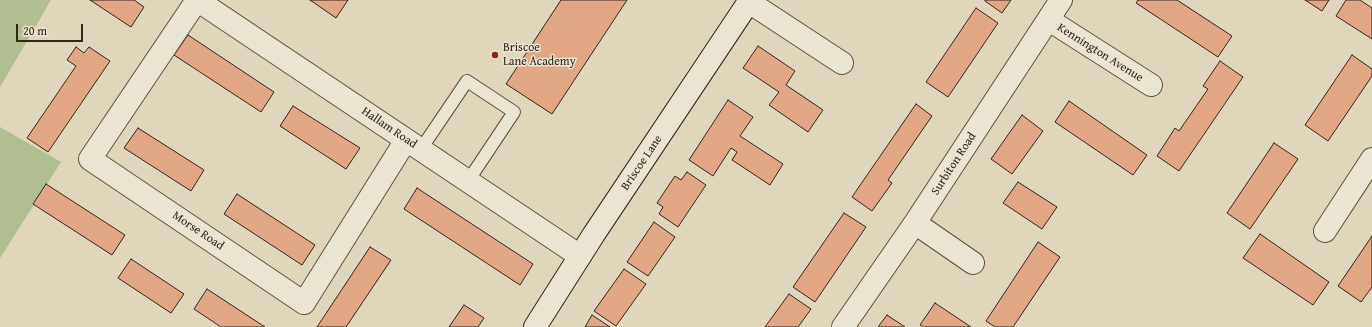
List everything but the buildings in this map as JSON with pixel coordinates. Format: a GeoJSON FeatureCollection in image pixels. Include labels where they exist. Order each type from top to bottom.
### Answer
{"type":"FeatureCollection","features":[{"type":"Feature","properties":{"kind":"street","name":"Hallam Road"},"geometry":{"type":"LineString","coordinates":[[197,0],[580,256]]}},
{"type":"Feature","properties":{"kind":"street","name":"Morse Road"},"geometry":{"type":"LineString","coordinates":[[197,0],[90,159],[304,303],[414,144]]}},
{"type":"Feature","properties":{"kind":"street","name":"Surbiton Road"},"geometry":{"type":"LineString","coordinates":[[843,327],[915,223],[1061,0]]}},
{"type":"Feature","properties":{"kind":"street"},"geometry":{"type":"LineString","coordinates":[[750,1],[842,63]]}},
{"type":"Feature","properties":{"kind":"street","name":"Briscoe Lane"},"geometry":{"type":"LineString","coordinates":[[535,327],[580,256],[750,1]]}},
{"type":"Feature","properties":{"kind":"street","name":"Kennington Avenue"},"geometry":{"type":"LineString","coordinates":[[1049,20],[1151,85]]}},
{"type":"Feature","properties":{"kind":"street"},"geometry":{"type":"LineString","coordinates":[[1325,231],[1372,159]]}},
{"type":"Feature","properties":{"kind":"street"},"geometry":{"type":"LineString","coordinates":[[915,223],[973,263]]}},
{"type":"Feature","properties":{"kind":"lane"},"geometry":{"type":"LineString","coordinates":[[414,144],[467,80],[514,112],[468,180]]}},
{"type":"Feature","properties":{"kind":"green space"},"geometry":{"type":"Polygon","coordinates":[[[0,0],[51,0],[0,87],[0,0]]]}},
{"type":"Feature","properties":{"kind":"green space"},"geometry":{"type":"Polygon","coordinates":[[[0,127],[61,162],[0,258],[0,127]]]}},
{"type":"Feature","properties":{"kind":"place","name":"Briscoe Lane Academy"},"geometry":{"type":"Point","coordinates":[495,55]}}]}
